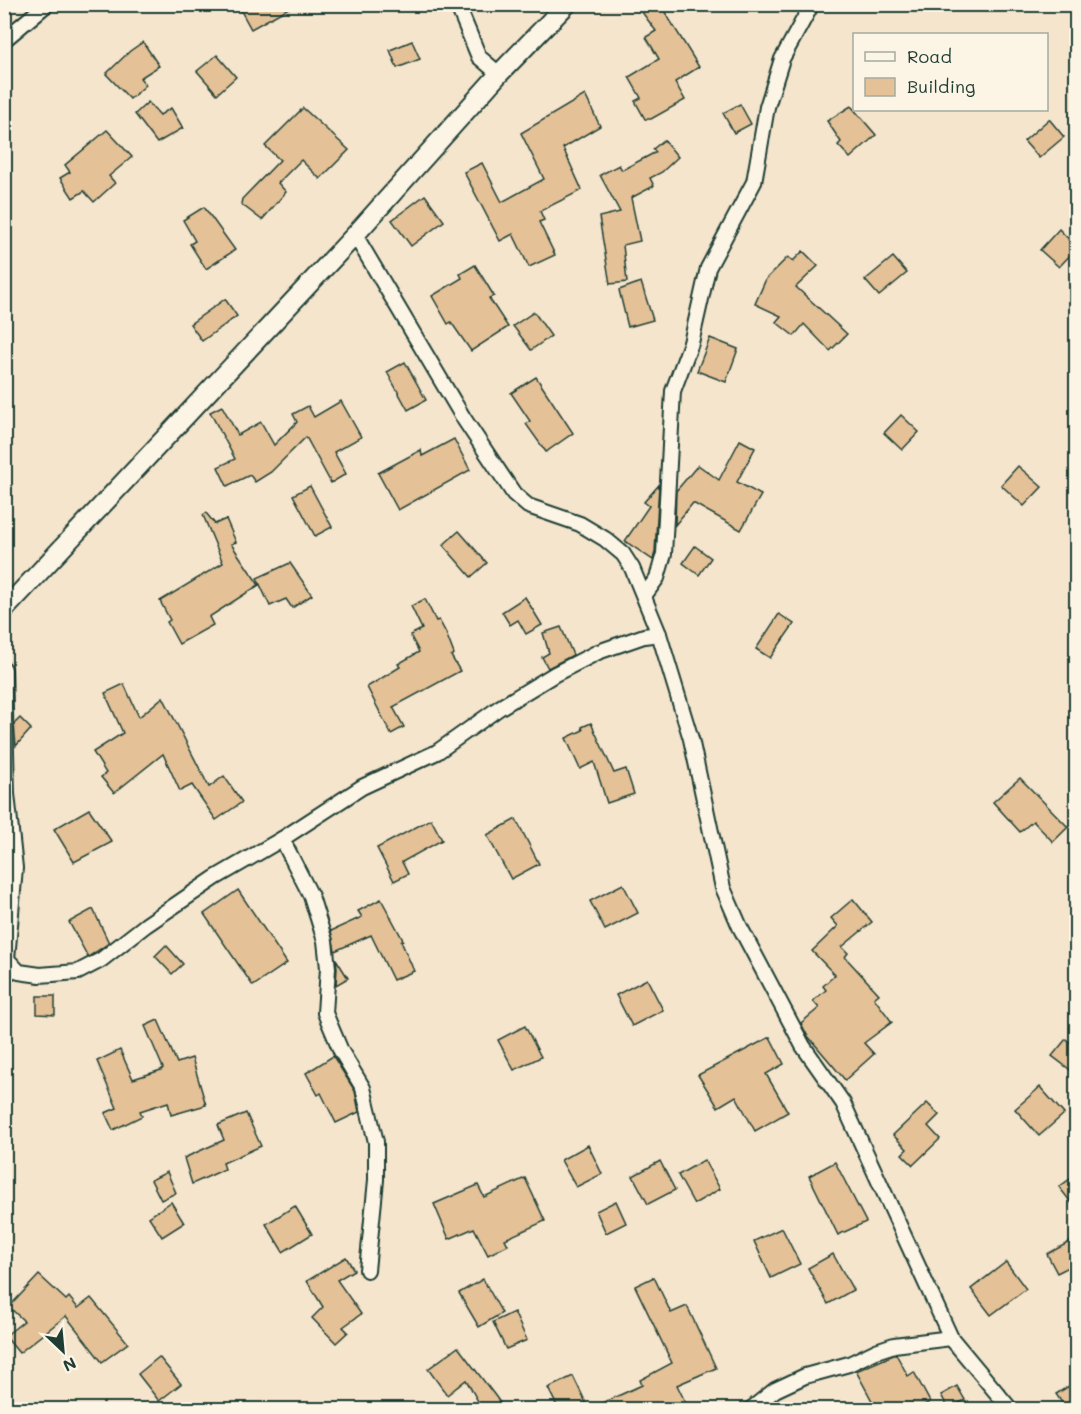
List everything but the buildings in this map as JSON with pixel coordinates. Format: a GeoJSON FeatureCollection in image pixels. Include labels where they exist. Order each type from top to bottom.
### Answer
{"type":"FeatureCollection","features":[{"type":"Feature","properties":{"kind":"street"},"geometry":{"type":"LineString","coordinates":[[4,40],[47,4]]}},
{"type":"Feature","properties":{"kind":"street"},"geometry":{"type":"LineString","coordinates":[[457,4],[479,57],[499,74]]}},
{"type":"Feature","properties":{"kind":"street"},"geometry":{"type":"LineString","coordinates":[[4,610],[355,235],[499,74],[567,4]]}},
{"type":"Feature","properties":{"kind":"street"},"geometry":{"type":"LineString","coordinates":[[644,596],[659,573],[664,554],[673,391],[691,343],[708,268],[754,182],[767,108],[782,59],[812,4]]}},
{"type":"Feature","properties":{"kind":"street"},"geometry":{"type":"LineString","coordinates":[[355,235],[464,419],[514,494],[528,506],[580,524],[605,539],[623,554],[632,568],[659,634],[691,739],[723,888],[772,992],[803,1046],[843,1103],[951,1338],[1011,1410]]}},
{"type":"Feature","properties":{"kind":"street"},"geometry":{"type":"LineString","coordinates":[[632,568],[659,573]]}},
{"type":"Feature","properties":{"kind":"street"},"geometry":{"type":"LineString","coordinates":[[4,669],[7,803],[15,875],[8,926],[7,959],[19,972],[40,975],[78,972],[100,960],[215,878],[362,788],[437,752],[499,708],[555,674],[598,652],[644,636],[659,634]]}},
{"type":"Feature","properties":{"kind":"street"},"geometry":{"type":"LineString","coordinates":[[282,839],[311,896],[325,941],[328,968],[326,1013],[341,1051],[363,1088],[376,1142],[376,1180],[367,1270]]}},
{"type":"Feature","properties":{"kind":"street"},"geometry":{"type":"LineString","coordinates":[[750,1410],[775,1390],[795,1381],[849,1364],[876,1351],[894,1345],[951,1338]]}}]}
